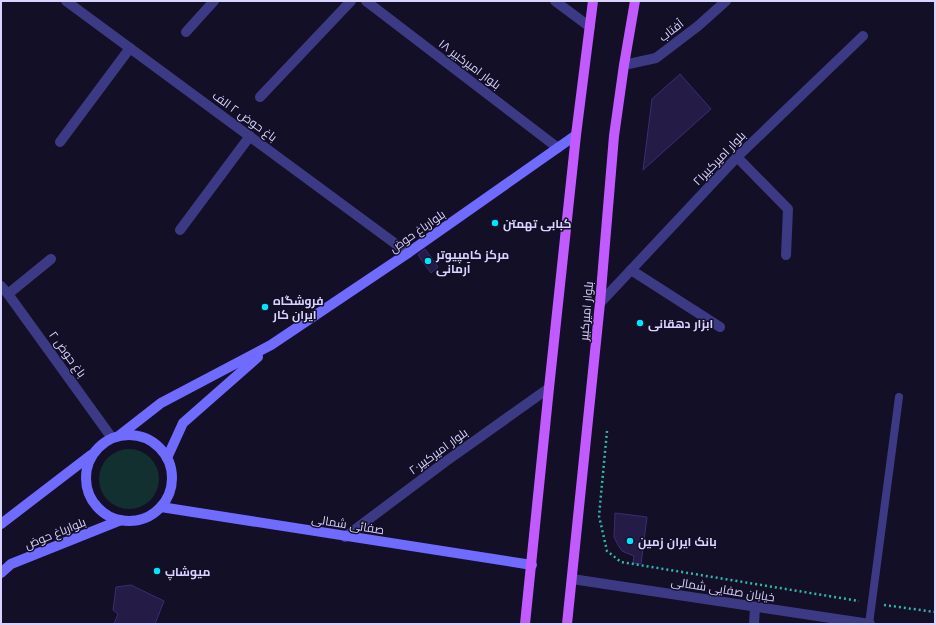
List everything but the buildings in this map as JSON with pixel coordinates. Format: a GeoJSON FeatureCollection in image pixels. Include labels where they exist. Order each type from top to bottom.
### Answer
{"type":"FeatureCollection","features":[{"type":"Feature","properties":{"kind":"main road"},"geometry":{"type":"LineString","coordinates":[[525,624],[576,135],[593,1]]}},
{"type":"Feature","properties":{"kind":"main road","name":"بلوار امیرکبیر"},"geometry":{"type":"LineString","coordinates":[[567,624],[600,303],[614,136],[635,1]]}},
{"type":"Feature","properties":{"kind":"main road","name":"بلوارباغ حوض"},"geometry":{"type":"LineString","coordinates":[[116,437],[161,403],[271,345],[408,253],[576,135]]}},
{"type":"Feature","properties":{"kind":"main road","name":"بلوارباغ حوض"},"geometry":{"type":"LineString","coordinates":[[167,458],[183,422],[271,345]]}},
{"type":"Feature","properties":{"kind":"main road"},"geometry":{"type":"LineString","coordinates":[[1,524],[93,454],[101,445],[116,437],[131,435],[142,437],[152,442],[167,458],[171,470],[171,483],[168,496],[161,507],[149,516],[136,520],[121,520],[108,515],[97,507],[89,495],[86,481],[88,467],[93,454]]}},
{"type":"Feature","properties":{"kind":"main road","name":"صفائی شمالی"},"geometry":{"type":"LineString","coordinates":[[161,507],[345,537],[532,565]]}},
{"type":"Feature","properties":{"kind":"main road","name":"بلوارباغ حوض"},"geometry":{"type":"LineString","coordinates":[[1,573],[11,564],[121,520]]}},
{"type":"Feature","properties":{"kind":"street","name":"باغ حوض ۲ الف"},"geometry":{"type":"LineString","coordinates":[[66,1],[408,253]]}},
{"type":"Feature","properties":{"kind":"street"},"geometry":{"type":"LineString","coordinates":[[186,32],[214,1]]}},
{"type":"Feature","properties":{"kind":"street"},"geometry":{"type":"LineString","coordinates":[[260,97],[351,1]]}},
{"type":"Feature","properties":{"kind":"street","name":"۱۸ بلوار امیرکبیر"},"geometry":{"type":"LineString","coordinates":[[366,1],[558,148]]}},
{"type":"Feature","properties":{"kind":"street"},"geometry":{"type":"LineString","coordinates":[[555,1],[590,28]]}},
{"type":"Feature","properties":{"kind":"street","name":"آفتاب"},"geometry":{"type":"LineString","coordinates":[[624,65],[656,58],[698,26],[726,1]]}},
{"type":"Feature","properties":{"kind":"street","name":"بلوار امیرکبیر۲۱"},"geometry":{"type":"LineString","coordinates":[[600,303],[737,157],[863,36]]}},
{"type":"Feature","properties":{"kind":"street"},"geometry":{"type":"LineString","coordinates":[[60,142],[130,48]]}},
{"type":"Feature","properties":{"kind":"street"},"geometry":{"type":"LineString","coordinates":[[180,230],[250,136]]}},
{"type":"Feature","properties":{"kind":"street"},"geometry":{"type":"LineString","coordinates":[[737,157],[788,209],[786,256]]}},
{"type":"Feature","properties":{"kind":"street"},"geometry":{"type":"LineString","coordinates":[[4,290],[51,259]]}},
{"type":"Feature","properties":{"kind":"street"},"geometry":{"type":"LineString","coordinates":[[631,270],[720,327]]}},
{"type":"Feature","properties":{"kind":"street","name":"۲ باغ حوض"},"geometry":{"type":"LineString","coordinates":[[4,290],[116,437]]}},
{"type":"Feature","properties":{"kind":"street","name":"بلوار امیرکبیر۲۰"},"geometry":{"type":"LineString","coordinates":[[345,537],[445,462],[549,388]]}},
{"type":"Feature","properties":{"kind":"street","name":"خیابان صفایی شمالی"},"geometry":{"type":"LineString","coordinates":[[572,579],[869,624]]}},
{"type":"Feature","properties":{"kind":"street"},"geometry":{"type":"LineString","coordinates":[[754,624],[755,607]]}},
{"type":"Feature","properties":{"kind":"lane"},"geometry":{"type":"LineString","coordinates":[[869,624],[899,397]]}},
{"type":"Feature","properties":{"kind":"path"},"geometry":{"type":"LineString","coordinates":[[607,431],[598,516],[607,551],[621,562],[872,604],[935,612]]}},
{"type":"Feature","properties":{"kind":"green space"},"geometry":{"type":"Polygon","coordinates":[[[123,449],[135,449],[146,454],[154,462],[159,473],[157,491],[146,504],[135,509],[123,509],[112,504],[104,496],[99,485],[99,473],[104,462],[112,454],[123,449]]]}},
{"type":"Feature","properties":{"kind":"place","name":"کبابی تهمتن"},"geometry":{"type":"Point","coordinates":[495,223]}},
{"type":"Feature","properties":{"kind":"place","name":"مرکز کامپیوتر آرمانی"},"geometry":{"type":"Point","coordinates":[428,261]}},
{"type":"Feature","properties":{"kind":"place","name":"فروشگاه ایران کار"},"geometry":{"type":"Point","coordinates":[265,307]}},
{"type":"Feature","properties":{"kind":"place","name":"ابزار دهقانی"},"geometry":{"type":"Point","coordinates":[640,323]}},
{"type":"Feature","properties":{"kind":"place","name":"بانک ایران زمین"},"geometry":{"type":"Point","coordinates":[630,541]}},
{"type":"Feature","properties":{"kind":"place","name":"میوشاپ"},"geometry":{"type":"Point","coordinates":[157,571]}}]}
